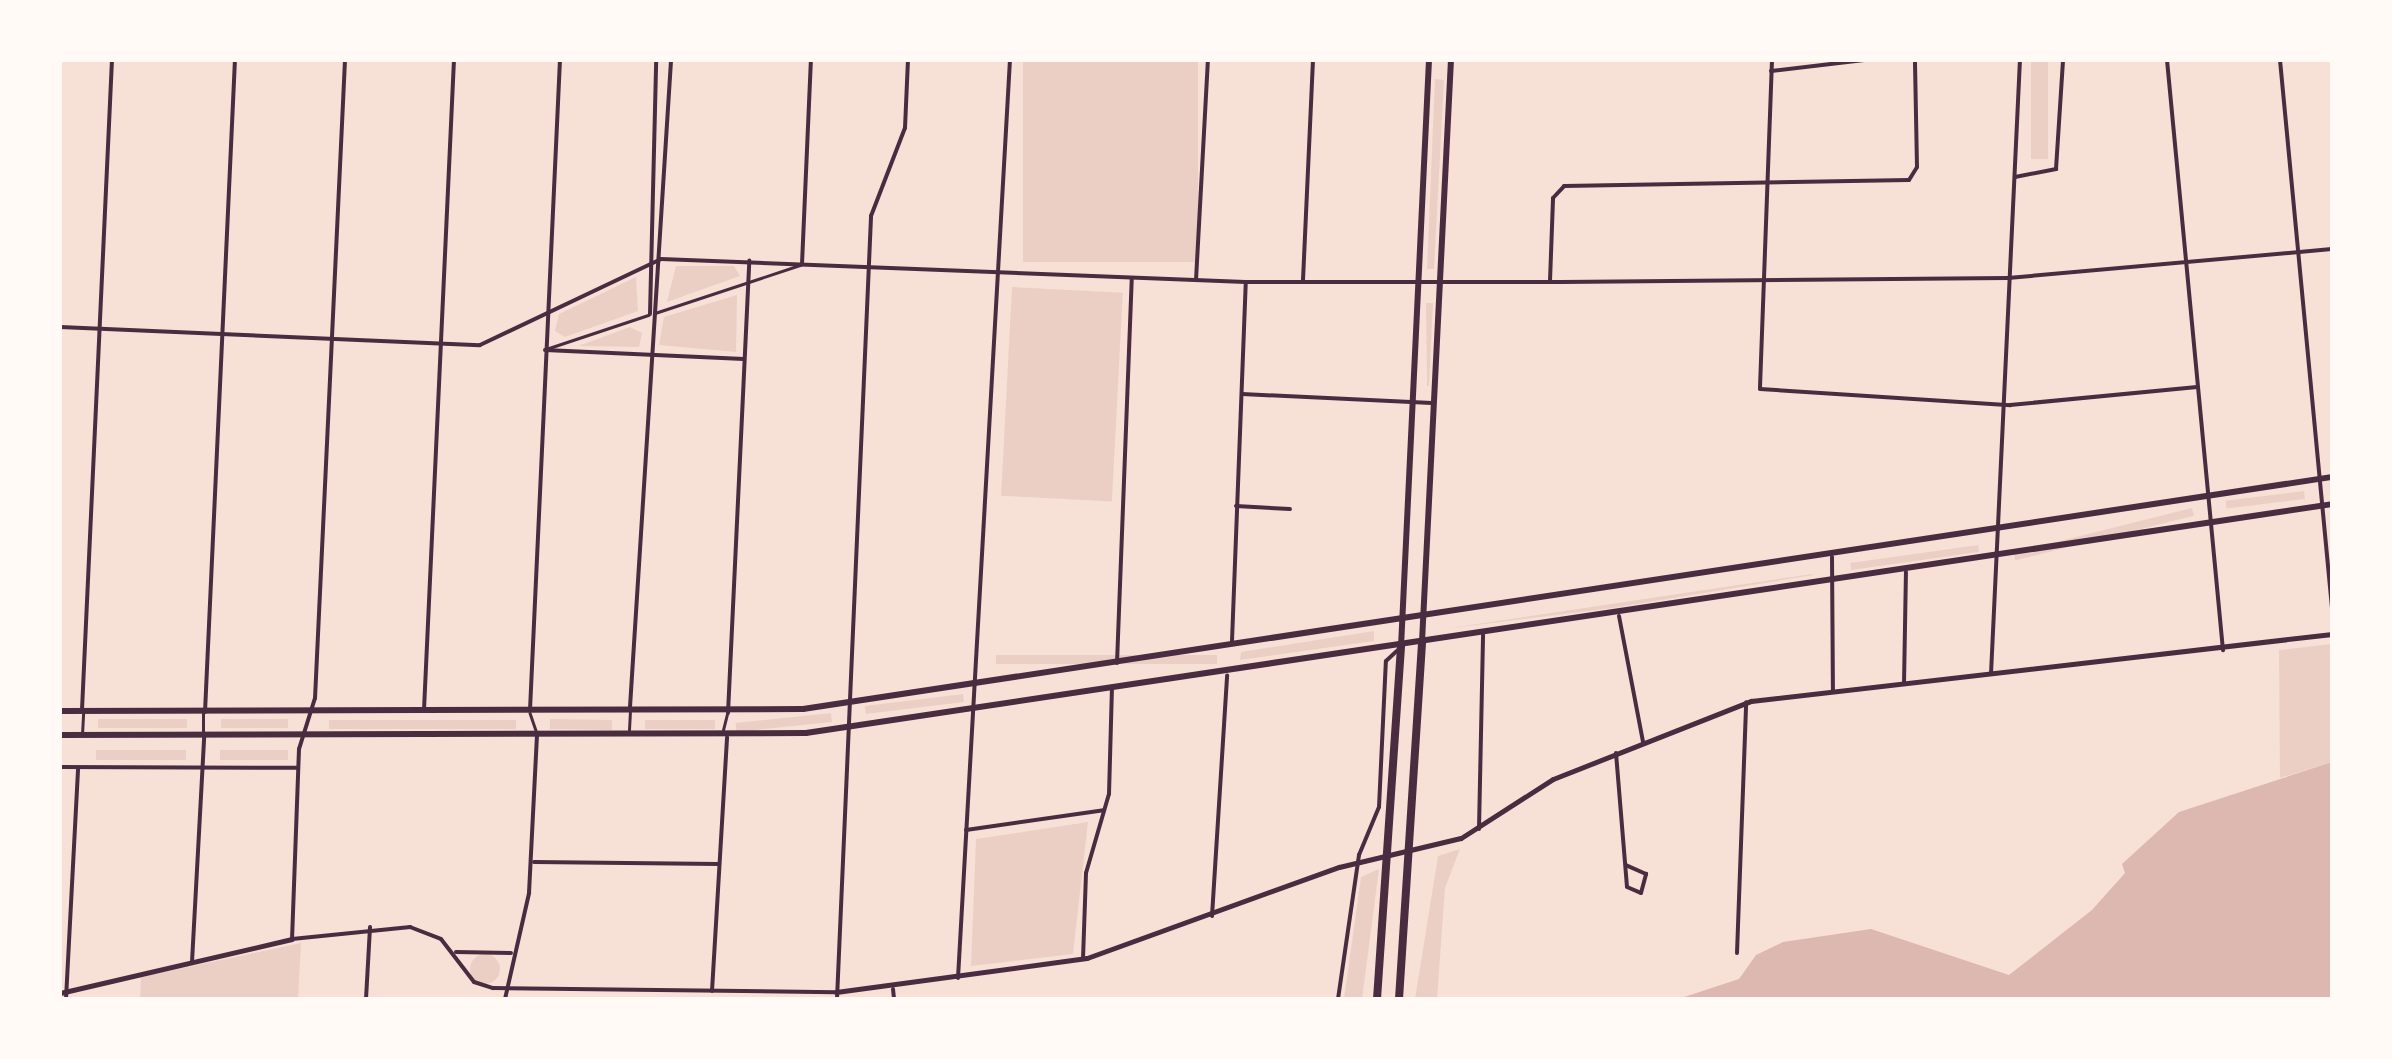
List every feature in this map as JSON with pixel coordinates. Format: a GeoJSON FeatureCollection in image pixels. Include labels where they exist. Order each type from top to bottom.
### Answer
{"type":"FeatureCollection","features":[{"type":"Feature","properties":{"kind":"highway"},"geometry":{"type":"LineString","coordinates":[[1399,999],[1422,642]]}},
{"type":"Feature","properties":{"kind":"highway"},"geometry":{"type":"LineString","coordinates":[[1377,999],[1401,647]]}},
{"type":"Feature","properties":{"kind":"main road"},"geometry":{"type":"LineString","coordinates":[[1401,647],[1417,402],[1429,60]]}},
{"type":"Feature","properties":{"kind":"main road"},"geometry":{"type":"LineString","coordinates":[[1422,642],[1451,60]]}},
{"type":"Feature","properties":{"kind":"main road"},"geometry":{"type":"LineString","coordinates":[[60,711],[728,713],[848,703],[1232,646],[1402,616],[1994,533],[2332,477]]}},
{"type":"Feature","properties":{"kind":"main road"},"geometry":{"type":"LineString","coordinates":[[60,735],[727,737],[850,728],[1995,559],[2327,504]]}},
{"type":"Feature","properties":{"kind":"street"},"geometry":{"type":"LineString","coordinates":[[82,735],[112,60]]}},
{"type":"Feature","properties":{"kind":"street"},"geometry":{"type":"LineString","coordinates":[[192,962],[234,60]]}},
{"type":"Feature","properties":{"kind":"street"},"geometry":{"type":"LineString","coordinates":[[292,939],[298,768],[311,712],[345,60]]}},
{"type":"Feature","properties":{"kind":"street"},"geometry":{"type":"LineString","coordinates":[[424,712],[454,60]]}},
{"type":"Feature","properties":{"kind":"street"},"geometry":{"type":"LineString","coordinates":[[505,999],[532,862],[538,736],[530,712],[560,60]]}},
{"type":"Feature","properties":{"kind":"street"},"geometry":{"type":"LineString","coordinates":[[650,314],[646,266],[656,60]]}},
{"type":"Feature","properties":{"kind":"street"},"geometry":{"type":"LineString","coordinates":[[629,736],[646,356],[661,259],[670,60]]}},
{"type":"Feature","properties":{"kind":"street"},"geometry":{"type":"LineString","coordinates":[[802,264],[811,60]]}},
{"type":"Feature","properties":{"kind":"street"},"geometry":{"type":"LineString","coordinates":[[836,996],[870,268],[876,193],[905,128],[908,60]]}},
{"type":"Feature","properties":{"kind":"street"},"geometry":{"type":"LineString","coordinates":[[958,978],[966,830],[980,684],[1010,60]]}},
{"type":"Feature","properties":{"kind":"street"},"geometry":{"type":"LineString","coordinates":[[1196,280],[1208,60]]}},
{"type":"Feature","properties":{"kind":"street"},"geometry":{"type":"LineString","coordinates":[[1303,282],[1313,60]]}},
{"type":"Feature","properties":{"kind":"street"},"geometry":{"type":"LineString","coordinates":[[1772,60],[1759,388],[2000,405],[2197,387]]}},
{"type":"Feature","properties":{"kind":"street"},"geometry":{"type":"LineString","coordinates":[[1771,70],[1864,60]]}},
{"type":"Feature","properties":{"kind":"street"},"geometry":{"type":"LineString","coordinates":[[1550,282],[1553,201],[1564,186],[1911,178],[1922,77],[1915,60]]}},
{"type":"Feature","properties":{"kind":"street"},"geometry":{"type":"LineString","coordinates":[[1991,675],[2000,405],[2020,60]]}},
{"type":"Feature","properties":{"kind":"street"},"geometry":{"type":"LineString","coordinates":[[2014,177],[2056,169],[2063,60]]}},
{"type":"Feature","properties":{"kind":"street"},"geometry":{"type":"LineString","coordinates":[[2167,60],[2223,650]]}},
{"type":"Feature","properties":{"kind":"street"},"geometry":{"type":"LineString","coordinates":[[2280,60],[2320,479],[2327,504],[2332,608]]}},
{"type":"Feature","properties":{"kind":"street"},"geometry":{"type":"LineString","coordinates":[[60,327],[480,346],[661,259],[1246,282],[1550,282],[2008,278],[2332,249]]}},
{"type":"Feature","properties":{"kind":"street"},"geometry":{"type":"LineString","coordinates":[[712,992],[749,260]]}},
{"type":"Feature","properties":{"kind":"street"},"geometry":{"type":"LineString","coordinates":[[545,350],[802,264]]}},
{"type":"Feature","properties":{"kind":"street"},"geometry":{"type":"LineString","coordinates":[[1117,663],[1132,277]]}},
{"type":"Feature","properties":{"kind":"street"},"geometry":{"type":"LineString","coordinates":[[1232,646],[1246,282]]}},
{"type":"Feature","properties":{"kind":"street"},"geometry":{"type":"LineString","coordinates":[[545,350],[744,358]]}},
{"type":"Feature","properties":{"kind":"street"},"geometry":{"type":"LineString","coordinates":[[1242,394],[1435,403]]}},
{"type":"Feature","properties":{"kind":"street"},"geometry":{"type":"LineString","coordinates":[[1236,506],[1290,509]]}},
{"type":"Feature","properties":{"kind":"street"},"geometry":{"type":"LineString","coordinates":[[1832,557],[1833,691]]}},
{"type":"Feature","properties":{"kind":"street"},"geometry":{"type":"LineString","coordinates":[[1904,684],[1906,572]]}},
{"type":"Feature","properties":{"kind":"street"},"geometry":{"type":"LineString","coordinates":[[1619,616],[1643,742]]}},
{"type":"Feature","properties":{"kind":"street"},"geometry":{"type":"LineString","coordinates":[[78,767],[64,995],[292,939],[370,927],[422,930],[456,952],[474,982],[506,989],[682,996],[712,992],[836,996],[1083,959],[1370,858],[1439,844],[1479,828],[1538,786],[1746,702],[2223,650],[2332,634]]}},
{"type":"Feature","properties":{"kind":"street"},"geometry":{"type":"LineString","coordinates":[[1479,828],[1484,635]]}},
{"type":"Feature","properties":{"kind":"street"},"geometry":{"type":"LineString","coordinates":[[1338,999],[1358,862],[1379,806],[1386,661],[1401,647]]}},
{"type":"Feature","properties":{"kind":"street"},"geometry":{"type":"LineString","coordinates":[[1212,916],[1228,675]]}},
{"type":"Feature","properties":{"kind":"street"},"geometry":{"type":"LineString","coordinates":[[1083,959],[1086,873],[1104,810],[1112,688]]}},
{"type":"Feature","properties":{"kind":"street"},"geometry":{"type":"LineString","coordinates":[[1736,953],[1746,702]]}},
{"type":"Feature","properties":{"kind":"street"},"geometry":{"type":"LineString","coordinates":[[1616,753],[1626,865],[1629,891],[1641,893],[1646,874],[1626,865]]}},
{"type":"Feature","properties":{"kind":"street"},"geometry":{"type":"LineString","coordinates":[[60,767],[298,768]]}},
{"type":"Feature","properties":{"kind":"street"},"geometry":{"type":"LineString","coordinates":[[966,830],[1104,810]]}},
{"type":"Feature","properties":{"kind":"street"},"geometry":{"type":"LineString","coordinates":[[532,862],[719,864]]}},
{"type":"Feature","properties":{"kind":"street"},"geometry":{"type":"LineString","coordinates":[[366,999],[370,927]]}},
{"type":"Feature","properties":{"kind":"street"},"geometry":{"type":"LineString","coordinates":[[456,952],[512,953]]}},
{"type":"Feature","properties":{"kind":"street"},"geometry":{"type":"LineString","coordinates":[[894,989],[894,999]]}},
{"type":"Feature","properties":{"kind":"shaded area"},"geometry":{"type":"Polygon","coordinates":[[[1023,60],[1198,60],[1198,262],[1023,262],[1023,60]]]}},
{"type":"Feature","properties":{"kind":"shaded area"},"geometry":{"type":"Polygon","coordinates":[[[2031,60],[2048,60],[2048,159],[2031,159],[2031,60]]]}},
{"type":"Feature","properties":{"kind":"shaded area"},"geometry":{"type":"Polygon","coordinates":[[[1435,79],[1444,80],[1434,269],[1427,269],[1435,79]]]}},
{"type":"Feature","properties":{"kind":"shaded area"},"geometry":{"type":"Polygon","coordinates":[[[676,266],[734,266],[740,276],[667,302],[676,266]]]}},
{"type":"Feature","properties":{"kind":"shaded area"},"geometry":{"type":"Polygon","coordinates":[[[636,277],[638,311],[565,337],[555,331],[559,314],[636,277]]]}},
{"type":"Feature","properties":{"kind":"shaded area"},"geometry":{"type":"Polygon","coordinates":[[[1012,287],[1123,293],[1112,502],[1001,496],[1012,287]]]}},
{"type":"Feature","properties":{"kind":"shaded area"},"geometry":{"type":"Polygon","coordinates":[[[737,295],[736,352],[659,345],[664,317],[737,295]]]}},
{"type":"Feature","properties":{"kind":"shaded area"},"geometry":{"type":"Polygon","coordinates":[[[1426,303],[1433,303],[1429,386],[1427,386],[1426,303]]]}},
{"type":"Feature","properties":{"kind":"shaded area"},"geometry":{"type":"Polygon","coordinates":[[[630,327],[642,333],[639,347],[578,346],[630,327]]]}},
{"type":"Feature","properties":{"kind":"shaded area"},"geometry":{"type":"Polygon","coordinates":[[[2304,491],[2305,499],[2227,509],[2226,501],[2304,491]]]}},
{"type":"Feature","properties":{"kind":"shaded area"},"geometry":{"type":"Polygon","coordinates":[[[2192,508],[2194,516],[2015,560],[2013,553],[2192,508]]]}},
{"type":"Feature","properties":{"kind":"shaded area"},"geometry":{"type":"Polygon","coordinates":[[[1978,545],[1979,552],[1851,570],[1850,563],[1978,545]]]}},
{"type":"Feature","properties":{"kind":"shaded area"},"geometry":{"type":"Polygon","coordinates":[[[1812,574],[1613,608],[1443,629],[1812,574]]]}},
{"type":"Feature","properties":{"kind":"shaded area"},"geometry":{"type":"Polygon","coordinates":[[[1374,631],[1374,641],[1240,660],[1241,652],[1374,631]]]}},
{"type":"Feature","properties":{"kind":"shaded area"},"geometry":{"type":"Polygon","coordinates":[[[2332,644],[2332,762],[2280,778],[2279,650],[2332,644]]]}},
{"type":"Feature","properties":{"kind":"shaded area"},"geometry":{"type":"Polygon","coordinates":[[[996,655],[1217,655],[1217,664],[996,664],[996,655]]]}},
{"type":"Feature","properties":{"kind":"shaded area"},"geometry":{"type":"Polygon","coordinates":[[[963,694],[964,702],[866,714],[865,706],[963,694]]]}},
{"type":"Feature","properties":{"kind":"shaded area"},"geometry":{"type":"Polygon","coordinates":[[[831,713],[832,722],[736,732],[736,723],[831,713]]]}},
{"type":"Feature","properties":{"kind":"shaded area"},"geometry":{"type":"Polygon","coordinates":[[[98,719],[187,719],[187,728],[98,728],[98,719]]]}},
{"type":"Feature","properties":{"kind":"shaded area"},"geometry":{"type":"Polygon","coordinates":[[[221,719],[288,719],[288,728],[221,728],[221,719]]]}},
{"type":"Feature","properties":{"kind":"shaded area"},"geometry":{"type":"Polygon","coordinates":[[[550,719],[612,720],[612,730],[550,729],[550,719]]]}},
{"type":"Feature","properties":{"kind":"shaded area"},"geometry":{"type":"Polygon","coordinates":[[[329,720],[516,720],[516,729],[329,729],[329,720]]]}},
{"type":"Feature","properties":{"kind":"shaded area"},"geometry":{"type":"Polygon","coordinates":[[[645,720],[715,720],[715,729],[645,729],[645,720]]]}},
{"type":"Feature","properties":{"kind":"shaded area"},"geometry":{"type":"Polygon","coordinates":[[[96,750],[186,750],[186,760],[96,760],[96,750]]]}},
{"type":"Feature","properties":{"kind":"shaded area"},"geometry":{"type":"Polygon","coordinates":[[[220,750],[288,750],[288,760],[220,760],[220,750]]]}},
{"type":"Feature","properties":{"kind":"shaded area"},"geometry":{"type":"Polygon","coordinates":[[[2332,762],[2332,999],[1678,999],[1739,979],[1756,955],[1783,942],[1871,929],[2009,975],[2092,910],[2125,873],[2122,864],[2179,812],[2332,762]]]}},
{"type":"Feature","properties":{"kind":"shaded area"},"geometry":{"type":"Polygon","coordinates":[[[1088,822],[1073,954],[971,966],[976,839],[1088,822]]]}},
{"type":"Feature","properties":{"kind":"shaded area"},"geometry":{"type":"Polygon","coordinates":[[[1460,849],[1445,888],[1437,999],[1415,999],[1438,856],[1460,849]]]}},
{"type":"Feature","properties":{"kind":"shaded area"},"geometry":{"type":"Polygon","coordinates":[[[1379,869],[1362,999],[1344,999],[1361,877],[1379,869]]]}},
{"type":"Feature","properties":{"kind":"shaded area"},"geometry":{"type":"Polygon","coordinates":[[[301,943],[298,999],[140,999],[141,977],[301,943]]]}},
{"type":"Feature","properties":{"kind":"shaded area"},"geometry":{"type":"Polygon","coordinates":[[[485,954],[496,958],[500,969],[496,980],[485,984],[474,980],[470,969],[474,958],[485,954]]]}}]}
